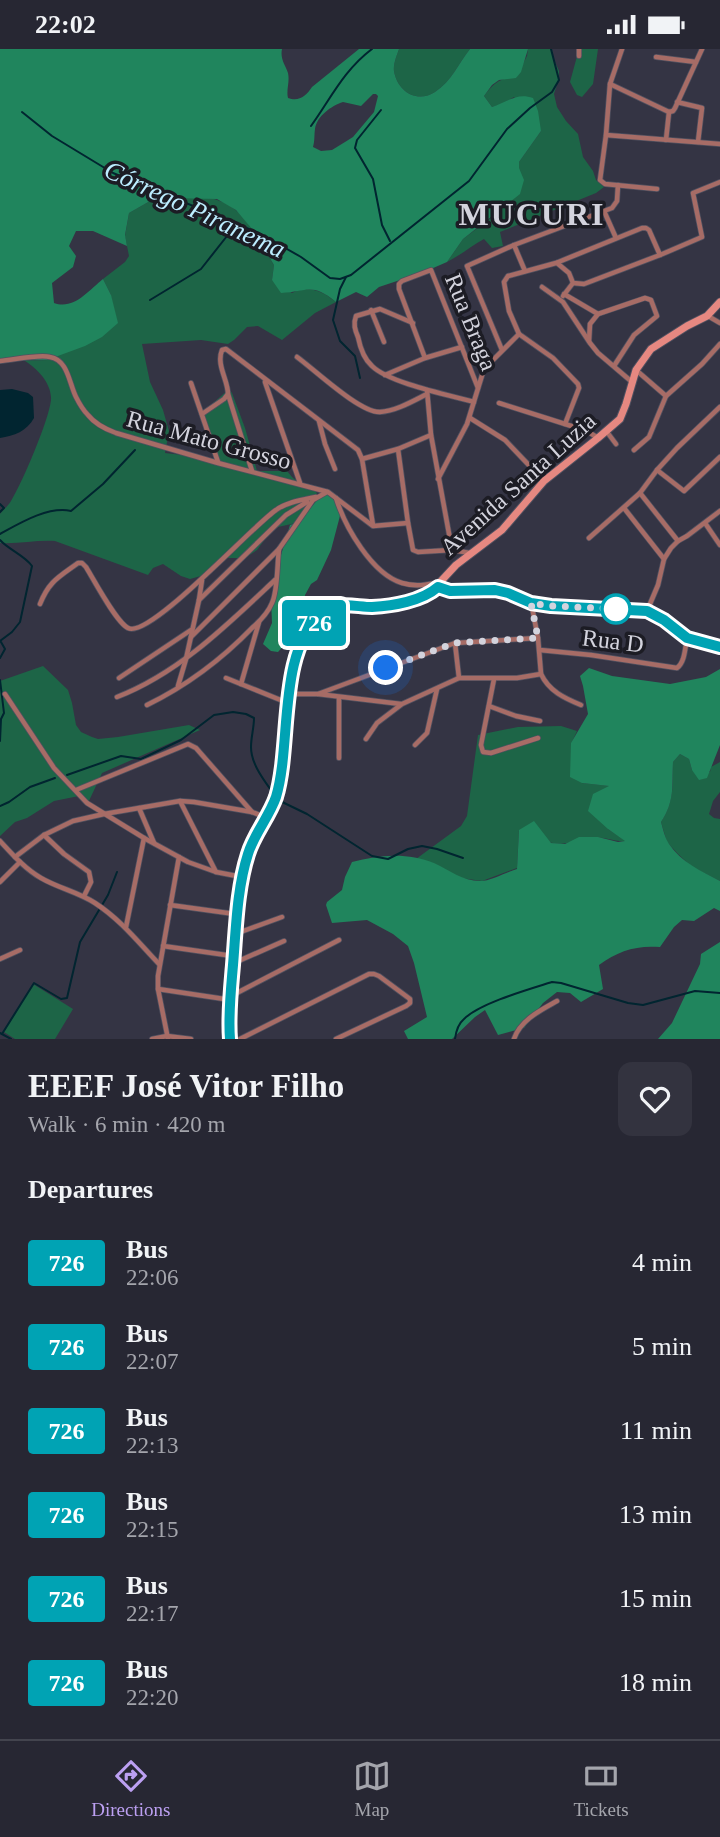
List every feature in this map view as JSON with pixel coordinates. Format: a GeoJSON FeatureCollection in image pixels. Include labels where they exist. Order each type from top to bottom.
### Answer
{"type":"FeatureCollection","features":[{"type":"Feature","properties":{"kind":"street"},"geometry":{"type":"LineString","coordinates":[[579,49],[579,56]]}},
{"type":"Feature","properties":{"kind":"street"},"geometry":{"type":"LineString","coordinates":[[622,49],[610,84],[600,180],[603,183],[657,189]]}},
{"type":"Feature","properties":{"kind":"street"},"geometry":{"type":"LineString","coordinates":[[610,84],[668,112],[673,111],[702,49]]}},
{"type":"Feature","properties":{"kind":"street"},"geometry":{"type":"LineString","coordinates":[[656,57],[696,62]]}},
{"type":"Feature","properties":{"kind":"street"},"geometry":{"type":"LineString","coordinates":[[677,102],[702,108],[698,142]]}},
{"type":"Feature","properties":{"kind":"street"},"geometry":{"type":"LineString","coordinates":[[666,140],[668,112]]}},
{"type":"Feature","properties":{"kind":"street"},"geometry":{"type":"LineString","coordinates":[[606,135],[720,144]]}},
{"type":"Feature","properties":{"kind":"street"},"geometry":{"type":"LineString","coordinates":[[573,283],[584,284],[702,237],[693,193],[720,182]]}},
{"type":"Feature","properties":{"kind":"street"},"geometry":{"type":"LineString","coordinates":[[502,350],[467,266],[616,205],[618,185]]}},
{"type":"Feature","properties":{"kind":"street"},"geometry":{"type":"LineString","coordinates":[[604,211],[617,238]]}},
{"type":"Feature","properties":{"kind":"street"},"geometry":{"type":"LineString","coordinates":[[565,424],[579,388],[578,384],[553,358],[519,334],[509,311],[504,282],[508,276],[556,263],[646,228],[660,255]]}},
{"type":"Feature","properties":{"kind":"street"},"geometry":{"type":"LineString","coordinates":[[514,245],[525,271]]}},
{"type":"Feature","properties":{"kind":"street"},"geometry":{"type":"LineString","coordinates":[[556,263],[569,273],[573,283]]}},
{"type":"Feature","properties":{"kind":"street","name":"Rua Braga"},"geometry":{"type":"LineString","coordinates":[[413,323],[399,284],[431,270],[478,388]]}},
{"type":"Feature","properties":{"kind":"street"},"geometry":{"type":"LineString","coordinates":[[563,302],[564,294],[573,283]]}},
{"type":"Feature","properties":{"kind":"street"},"geometry":{"type":"LineString","coordinates":[[542,287],[563,302],[598,353],[632,383]]}},
{"type":"Feature","properties":{"kind":"street"},"geometry":{"type":"LineString","coordinates":[[564,294],[598,314]]}},
{"type":"Feature","properties":{"kind":"street"},"geometry":{"type":"LineString","coordinates":[[590,343],[590,324],[598,314],[645,298],[651,300],[657,316],[634,335],[614,366]]}},
{"type":"Feature","properties":{"kind":"street","name":"Avenida Santa Luzia"},"geometry":{"type":"LineString","coordinates":[[230,1039],[236,914],[248,852],[276,797],[293,669],[302,643],[315,621],[332,607],[394,604],[424,596],[439,585],[470,553],[502,530],[544,481],[622,415],[636,370],[654,346],[708,316],[720,302]]}},
{"type":"Feature","properties":{"kind":"street"},"geometry":{"type":"LineString","coordinates":[[425,358],[413,323],[380,309],[354,318],[360,345],[367,361],[376,370],[427,392],[474,402]]}},
{"type":"Feature","properties":{"kind":"street"},"geometry":{"type":"LineString","coordinates":[[371,310],[384,342]]}},
{"type":"Feature","properties":{"kind":"street"},"geometry":{"type":"LineString","coordinates":[[708,316],[720,323]]}},
{"type":"Feature","properties":{"kind":"street"},"geometry":{"type":"LineString","coordinates":[[438,479],[470,418],[487,366],[519,334]]}},
{"type":"Feature","properties":{"kind":"street"},"geometry":{"type":"LineString","coordinates":[[634,450],[649,437],[666,396],[720,344]]}},
{"type":"Feature","properties":{"kind":"street"},"geometry":{"type":"LineString","coordinates":[[385,375],[425,358],[462,347]]}},
{"type":"Feature","properties":{"kind":"street"},"geometry":{"type":"LineString","coordinates":[[253,472],[220,361],[224,349],[355,447],[362,459],[373,526],[408,523]]}},
{"type":"Feature","properties":{"kind":"street"},"geometry":{"type":"LineString","coordinates":[[297,356],[357,404],[371,411],[392,410],[427,392]]}},
{"type":"Feature","properties":{"kind":"street","name":"Rua Mato Grosso"},"geometry":{"type":"LineString","coordinates":[[0,361],[52,357],[62,363],[77,400],[89,417],[105,429],[328,492],[373,526]]}},
{"type":"Feature","properties":{"kind":"street"},"geometry":{"type":"LineString","coordinates":[[636,370],[666,396]]}},
{"type":"Feature","properties":{"kind":"street"},"geometry":{"type":"LineString","coordinates":[[263,378],[301,483]]}},
{"type":"Feature","properties":{"kind":"street"},"geometry":{"type":"LineString","coordinates":[[191,383],[218,463]]}},
{"type":"Feature","properties":{"kind":"street"},"geometry":{"type":"LineString","coordinates":[[427,392],[431,435],[452,550]]}},
{"type":"Feature","properties":{"kind":"street"},"geometry":{"type":"LineString","coordinates":[[202,414],[228,394]]}},
{"type":"Feature","properties":{"kind":"street"},"geometry":{"type":"LineString","coordinates":[[499,403],[587,431],[598,438]]}},
{"type":"Feature","properties":{"kind":"street"},"geometry":{"type":"LineString","coordinates":[[590,538],[640,493],[677,448],[720,407]]}},
{"type":"Feature","properties":{"kind":"street"},"geometry":{"type":"LineString","coordinates":[[470,418],[505,440],[544,481]]}},
{"type":"Feature","properties":{"kind":"street"},"geometry":{"type":"LineString","coordinates":[[319,421],[335,469]]}},
{"type":"Feature","properties":{"kind":"street"},"geometry":{"type":"LineString","coordinates":[[606,431],[616,444]]}},
{"type":"Feature","properties":{"kind":"street"},"geometry":{"type":"LineString","coordinates":[[362,459],[398,449],[431,435]]}},
{"type":"Feature","properties":{"kind":"street"},"geometry":{"type":"LineString","coordinates":[[398,449],[412,549],[470,553]]}},
{"type":"Feature","properties":{"kind":"street"},"geometry":{"type":"LineString","coordinates":[[657,470],[684,491],[720,457]]}},
{"type":"Feature","properties":{"kind":"street"},"geometry":{"type":"LineString","coordinates":[[200,600],[286,515],[328,492]]}},
{"type":"Feature","properties":{"kind":"street"},"geometry":{"type":"LineString","coordinates":[[640,493],[678,541]]}},
{"type":"Feature","properties":{"kind":"street"},"geometry":{"type":"LineString","coordinates":[[336,497],[349,529],[383,572],[410,585],[439,585]]}},
{"type":"Feature","properties":{"kind":"street"},"geometry":{"type":"LineString","coordinates":[[191,637],[279,549],[314,498]]}},
{"type":"Feature","properties":{"kind":"street"},"geometry":{"type":"LineString","coordinates":[[40,604],[54,580],[80,563],[86,567],[117,618],[134,630],[202,580],[249,532],[272,513],[285,505],[314,498]]}},
{"type":"Feature","properties":{"kind":"street"},"geometry":{"type":"LineString","coordinates":[[624,507],[664,559]]}},
{"type":"Feature","properties":{"kind":"street"},"geometry":{"type":"LineString","coordinates":[[719,512],[678,541],[664,559],[658,585],[647,611],[687,638],[720,647]]}},
{"type":"Feature","properties":{"kind":"street"},"geometry":{"type":"LineString","coordinates":[[705,523],[720,545]]}},
{"type":"Feature","properties":{"kind":"street"},"geometry":{"type":"LineString","coordinates":[[148,705],[232,649],[259,622],[271,606],[279,549]]}},
{"type":"Feature","properties":{"kind":"street"},"geometry":{"type":"LineString","coordinates":[[178,687],[200,600],[202,580]]}},
{"type":"Feature","properties":{"kind":"street"},"geometry":{"type":"LineString","coordinates":[[117,697],[145,685],[186,659],[275,580]]}},
{"type":"Feature","properties":{"kind":"street","name":"Avenida Santa Luzia"},"geometry":{"type":"LineString","coordinates":[[439,585],[446,590],[464,592],[495,590],[531,603],[551,606],[647,611]]}},
{"type":"Feature","properties":{"kind":"street"},"geometry":{"type":"LineString","coordinates":[[531,603],[540,650],[541,674],[551,689],[580,705]]}},
{"type":"Feature","properties":{"kind":"street"},"geometry":{"type":"LineString","coordinates":[[242,684],[259,622]]}},
{"type":"Feature","properties":{"kind":"street"},"geometry":{"type":"LineString","coordinates":[[119,678],[192,629]]}},
{"type":"Feature","properties":{"kind":"street"},"geometry":{"type":"LineString","coordinates":[[318,694],[455,643],[538,638]]}},
{"type":"Feature","properties":{"kind":"street","name":"Rua D"},"geometry":{"type":"LineString","coordinates":[[540,650],[677,668],[680,666],[687,638]]}},
{"type":"Feature","properties":{"kind":"street"},"geometry":{"type":"LineString","coordinates":[[455,643],[459,678]]}},
{"type":"Feature","properties":{"kind":"street"},"geometry":{"type":"LineString","coordinates":[[366,739],[377,723],[402,704],[459,678],[494,679],[541,674]]}},
{"type":"Feature","properties":{"kind":"street"},"geometry":{"type":"LineString","coordinates":[[226,678],[288,703]]}},
{"type":"Feature","properties":{"kind":"street"},"geometry":{"type":"LineString","coordinates":[[494,679],[481,749],[485,753],[491,753],[538,738]]}},
{"type":"Feature","properties":{"kind":"street"},"geometry":{"type":"LineString","coordinates":[[415,745],[427,733],[437,688]]}},
{"type":"Feature","properties":{"kind":"street"},"geometry":{"type":"LineString","coordinates":[[5,694],[54,768],[83,800],[144,838],[197,866],[243,877]]}},
{"type":"Feature","properties":{"kind":"street"},"geometry":{"type":"LineString","coordinates":[[290,694],[318,694],[402,704]]}},
{"type":"Feature","properties":{"kind":"street"},"geometry":{"type":"LineString","coordinates":[[339,697],[339,758]]}},
{"type":"Feature","properties":{"kind":"street"},"geometry":{"type":"LineString","coordinates":[[489,706],[540,722]]}},
{"type":"Feature","properties":{"kind":"street"},"geometry":{"type":"LineString","coordinates":[[76,790],[188,744],[196,748],[252,813]]}},
{"type":"Feature","properties":{"kind":"street"},"geometry":{"type":"LineString","coordinates":[[15,857],[44,835],[72,821],[180,801],[266,817]]}},
{"type":"Feature","properties":{"kind":"street"},"geometry":{"type":"LineString","coordinates":[[180,801],[216,871]]}},
{"type":"Feature","properties":{"kind":"street"},"geometry":{"type":"LineString","coordinates":[[139,809],[154,843]]}},
{"type":"Feature","properties":{"kind":"street"},"geometry":{"type":"LineString","coordinates":[[44,835],[89,872],[91,882],[84,896]]}},
{"type":"Feature","properties":{"kind":"street"},"geometry":{"type":"LineString","coordinates":[[125,927],[144,838]]}},
{"type":"Feature","properties":{"kind":"street"},"geometry":{"type":"LineString","coordinates":[[0,841],[20,862],[41,878],[84,896],[116,918],[159,964]]}},
{"type":"Feature","properties":{"kind":"street"},"geometry":{"type":"LineString","coordinates":[[167,1038],[158,989],[159,964],[179,857]]}},
{"type":"Feature","properties":{"kind":"street"},"geometry":{"type":"LineString","coordinates":[[0,882],[20,862]]}},
{"type":"Feature","properties":{"kind":"street"},"geometry":{"type":"LineString","coordinates":[[170,905],[236,914]]}},
{"type":"Feature","properties":{"kind":"street"},"geometry":{"type":"LineString","coordinates":[[235,934],[282,917]]}},
{"type":"Feature","properties":{"kind":"street"},"geometry":{"type":"LineString","coordinates":[[158,989],[231,998],[339,940]]}},
{"type":"Feature","properties":{"kind":"street"},"geometry":{"type":"LineString","coordinates":[[163,946],[233,960],[284,941]]}},
{"type":"Feature","properties":{"kind":"street"},"geometry":{"type":"LineString","coordinates":[[0,959],[20,950]]}},
{"type":"Feature","properties":{"kind":"street"},"geometry":{"type":"LineString","coordinates":[[240,1039],[364,976],[374,974],[408,997],[410,1003],[406,1006],[336,1039]]}},
{"type":"Feature","properties":{"kind":"street"},"geometry":{"type":"LineString","coordinates":[[514,1039],[523,1023],[557,1001]]}},
{"type":"Feature","properties":{"kind":"street"},"geometry":{"type":"LineString","coordinates":[[152,1039],[191,1039]]}},
{"type":"Feature","properties":{"kind":"green space"},"geometry":{"type":"Polygon","coordinates":[[[0,49],[282,49],[282,59],[288,73],[288,98],[299,99],[359,49],[399,49],[394,65],[396,78],[404,90],[421,97],[435,92],[446,83],[470,49],[528,49],[521,72],[516,78],[499,80],[484,96],[492,107],[527,96],[533,98],[538,111],[541,131],[519,162],[524,180],[520,194],[463,239],[447,262],[379,287],[367,297],[356,292],[336,302],[315,290],[281,293],[272,280],[274,265],[252,229],[236,210],[217,199],[168,198],[150,201],[129,213],[125,235],[127,246],[93,231],[76,231],[69,246],[76,256],[73,267],[52,283],[54,303],[68,304],[103,279],[111,295],[118,323],[102,337],[85,346],[47,360],[0,361],[0,49]],[[376,94],[361,106],[343,102],[325,112],[316,124],[313,147],[321,151],[332,150],[353,137],[374,112],[378,96],[376,94]]]}},
{"type":"Feature","properties":{"kind":"green space"},"geometry":{"type":"Polygon","coordinates":[[[399,49],[470,49],[446,83],[435,92],[421,97],[404,90],[396,78],[394,65],[399,49]]]}},
{"type":"Feature","properties":{"kind":"green space"},"geometry":{"type":"Polygon","coordinates":[[[528,49],[552,49],[559,71],[554,94],[557,107],[578,134],[583,157],[596,180],[604,187],[596,193],[500,232],[503,246],[492,248],[484,239],[447,262],[463,239],[491,218],[519,168],[519,162],[541,131],[514,97],[492,107],[484,96],[497,82],[516,78],[528,49]]]}},
{"type":"Feature","properties":{"kind":"green space"},"geometry":{"type":"Polygon","coordinates":[[[579,49],[598,49],[593,84],[582,97],[577,95],[570,82],[579,49]]]}},
{"type":"Feature","properties":{"kind":"green space"},"geometry":{"type":"Polygon","coordinates":[[[206,198],[227,204],[251,227],[274,265],[272,280],[292,293],[304,289],[315,290],[336,302],[315,313],[282,340],[258,326],[247,327],[228,344],[201,340],[142,344],[150,382],[169,431],[165,453],[218,459],[199,413],[229,389],[245,428],[257,471],[287,471],[295,479],[312,487],[318,497],[296,523],[271,531],[257,550],[245,558],[227,558],[208,574],[190,579],[163,564],[153,568],[148,575],[55,541],[0,543],[0,514],[11,501],[28,466],[51,400],[43,377],[25,361],[47,360],[111,295],[103,279],[129,256],[125,236],[129,213],[150,201],[206,198]]]}},
{"type":"Feature","properties":{"kind":"green space"},"geometry":{"type":"Polygon","coordinates":[[[326,493],[334,498],[341,512],[331,550],[317,580],[311,584],[305,595],[304,611],[298,629],[278,652],[271,651],[263,644],[272,623],[271,599],[275,575],[290,525],[296,523],[326,493]]]}},
{"type":"Feature","properties":{"kind":"green space"},"geometry":{"type":"Polygon","coordinates":[[[43,666],[68,690],[76,725],[81,732],[92,737],[118,737],[189,725],[200,730],[102,773],[88,803],[79,796],[54,801],[27,818],[15,822],[0,836],[0,681],[43,666]]]}},
{"type":"Feature","properties":{"kind":"green space"},"geometry":{"type":"Polygon","coordinates":[[[589,668],[612,676],[670,684],[706,677],[720,669],[720,745],[707,778],[699,780],[689,759],[680,754],[673,762],[671,800],[661,822],[668,842],[679,856],[720,881],[720,911],[714,908],[694,921],[682,920],[660,947],[635,948],[606,960],[599,965],[603,989],[581,1002],[570,993],[557,992],[543,1003],[524,1028],[498,1035],[485,1010],[452,1039],[408,1039],[404,1031],[427,1017],[408,946],[393,934],[367,920],[332,923],[327,902],[342,890],[352,862],[372,858],[414,857],[474,881],[489,880],[517,869],[519,830],[534,821],[551,843],[565,844],[579,837],[625,841],[588,811],[593,794],[609,786],[582,783],[570,777],[571,743],[588,714],[580,676],[589,668]]]}},
{"type":"Feature","properties":{"kind":"green space"},"geometry":{"type":"Polygon","coordinates":[[[561,726],[577,731],[571,744],[582,783],[610,786],[608,829],[626,841],[588,837],[561,844],[542,840],[519,830],[517,868],[482,881],[461,878],[433,863],[416,859],[461,826],[467,816],[478,735],[518,727],[561,726]]]}},
{"type":"Feature","properties":{"kind":"green space"},"geometry":{"type":"Polygon","coordinates":[[[680,754],[689,759],[692,770],[710,772],[711,767],[720,762],[720,792],[713,801],[709,814],[720,819],[720,881],[692,867],[667,842],[661,822],[671,800],[673,762],[680,754]]]}},
{"type":"Feature","properties":{"kind":"green space"},"geometry":{"type":"Polygon","coordinates":[[[720,942],[720,1039],[658,1039],[672,1023],[700,964],[701,954],[720,942]]]}},
{"type":"Feature","properties":{"kind":"green space"},"geometry":{"type":"Polygon","coordinates":[[[33,984],[73,1009],[55,1039],[15,1039],[4,1032],[33,984]]]}},
{"type":"Feature","properties":{"kind":"water"},"geometry":{"type":"Polygon","coordinates":[[[12,389],[33,397],[34,418],[20,432],[0,438],[0,390],[12,389]]]}},
{"type":"Feature","properties":{"kind":"waterway"},"geometry":{"type":"LineString","coordinates":[[311,126],[346,75],[372,49]]}},
{"type":"Feature","properties":{"kind":"waterway","name":"Córrego Piranema"},"geometry":{"type":"LineString","coordinates":[[22,112],[52,136],[113,173],[259,233],[301,257],[330,278],[340,279],[351,275],[469,181],[507,129],[552,92],[559,80],[551,49]]}},
{"type":"Feature","properties":{"kind":"waterway"},"geometry":{"type":"LineString","coordinates":[[381,110],[357,140],[355,148],[373,179],[382,225],[390,241]]}},
{"type":"Feature","properties":{"kind":"waterway"},"geometry":{"type":"LineString","coordinates":[[150,300],[201,269],[239,225]]}},
{"type":"Feature","properties":{"kind":"waterway"},"geometry":{"type":"LineString","coordinates":[[346,277],[340,289],[333,320],[340,341],[355,356],[360,378]]}},
{"type":"Feature","properties":{"kind":"waterway"},"geometry":{"type":"LineString","coordinates":[[0,534],[44,513],[71,511],[103,484],[135,450]]}},
{"type":"Feature","properties":{"kind":"waterway"},"geometry":{"type":"LineString","coordinates":[[0,504],[4,508],[0,512]]}},
{"type":"Feature","properties":{"kind":"waterway"},"geometry":{"type":"LineString","coordinates":[[0,540],[32,566],[20,622],[0,641]]}},
{"type":"Feature","properties":{"kind":"waterway"},"geometry":{"type":"LineString","coordinates":[[0,658],[5,649],[1,642]]}},
{"type":"Feature","properties":{"kind":"waterway"},"geometry":{"type":"LineString","coordinates":[[0,680],[4,713],[1,719],[0,741]]}},
{"type":"Feature","properties":{"kind":"waterway"},"geometry":{"type":"LineString","coordinates":[[67,775],[121,756],[141,759],[181,740],[214,715],[233,712],[254,718],[251,743],[253,760],[273,793]]}},
{"type":"Feature","properties":{"kind":"waterway"},"geometry":{"type":"LineString","coordinates":[[0,806],[30,787],[55,778]]}},
{"type":"Feature","properties":{"kind":"waterway"},"geometry":{"type":"LineString","coordinates":[[278,800],[307,814],[372,856],[388,859],[408,849],[422,846],[463,858]]}},
{"type":"Feature","properties":{"kind":"waterway"},"geometry":{"type":"LineString","coordinates":[[2,1034],[34,983],[61,999],[67,998],[80,942],[108,895],[117,872]]}},
{"type":"Feature","properties":{"kind":"waterway"},"geometry":{"type":"LineString","coordinates":[[455,1039],[460,1023],[481,1007],[552,982],[643,1005],[695,991],[720,993]]}},
{"type":"Feature","properties":{"kind":"waterway"},"geometry":{"type":"LineString","coordinates":[[0,1033],[11,1039]]}},
{"type":"Feature","properties":{"kind":"bus line","name":"726"},"geometry":{"type":"LineString","coordinates":[[230,1039],[236,914],[245,862],[252,842],[276,797],[293,669],[306,634],[322,613],[332,607],[344,605],[372,607],[394,604],[424,596],[438,587],[464,592],[495,590],[531,603],[551,606],[647,611],[687,638],[720,647]]}},
{"type":"Feature","properties":{"kind":"district","name":"MUCURI"},"geometry":{"type":"Point","coordinates":[532,214]}},
{"type":"Feature","properties":{"kind":"route"},"geometry":{"type":"LineString","coordinates":[[386,668],[455,643],[538,638],[531,603],[620,609],[616,609]]}}]}
